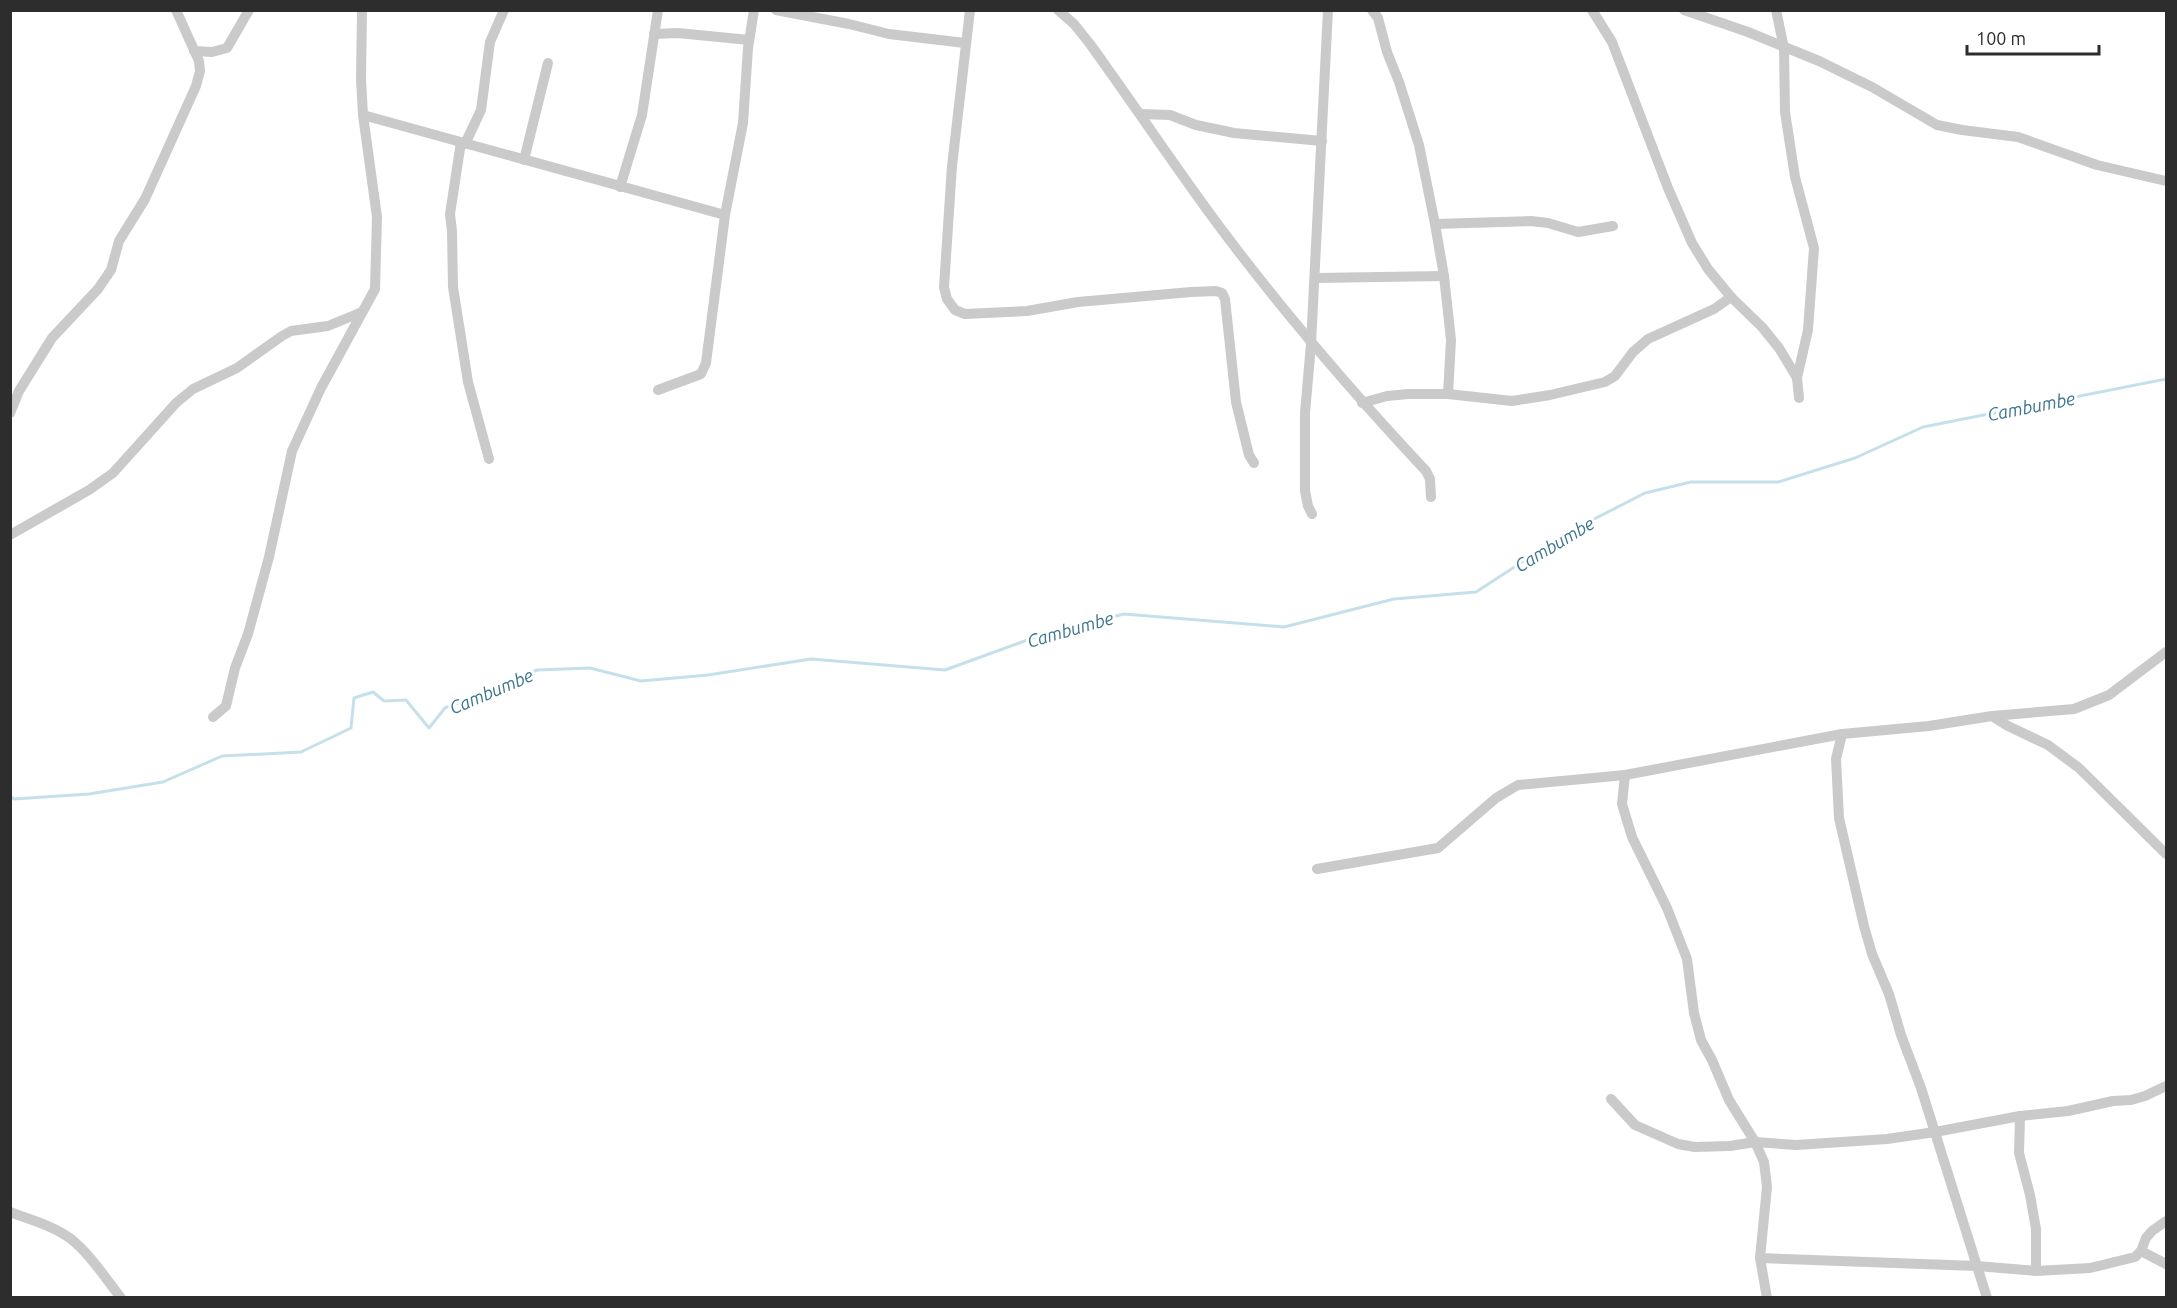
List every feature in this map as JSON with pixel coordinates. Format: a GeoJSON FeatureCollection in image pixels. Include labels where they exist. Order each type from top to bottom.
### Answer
{"type":"FeatureCollection","features":[{"type":"Feature","properties":{"kind":"street"},"geometry":{"type":"LineString","coordinates":[[10,413],[20,391],[52,338],[98,289],[111,270],[119,241],[145,199],[196,86],[200,71],[199,61],[176,10]]}},
{"type":"Feature","properties":{"kind":"street"},"geometry":{"type":"LineString","coordinates":[[194,51],[212,52],[227,48],[249,10]]}},
{"type":"Feature","properties":{"kind":"street"},"geometry":{"type":"LineString","coordinates":[[213,717],[226,706],[235,668],[248,634],[269,557],[292,451],[321,388],[375,289],[378,217],[363,115],[362,10]]}},
{"type":"Feature","properties":{"kind":"street"},"geometry":{"type":"LineString","coordinates":[[489,459],[468,382],[453,287],[450,214],[463,143],[481,110],[490,42],[504,10]]}},
{"type":"Feature","properties":{"kind":"street"},"geometry":{"type":"LineString","coordinates":[[620,186],[642,115],[658,10]]}},
{"type":"Feature","properties":{"kind":"street"},"geometry":{"type":"LineString","coordinates":[[658,390],[701,374],[706,363],[725,215],[743,123],[749,40],[754,10]]}},
{"type":"Feature","properties":{"kind":"street"},"geometry":{"type":"LineString","coordinates":[[776,10],[889,34],[965,44]]}},
{"type":"Feature","properties":{"kind":"street"},"geometry":{"type":"LineString","coordinates":[[970,10],[952,166],[944,287],[947,299],[955,310],[965,314],[1027,311],[1078,302],[1191,292],[1216,291],[1222,293],[1225,299],[1236,402],[1249,455],[1254,463]]}},
{"type":"Feature","properties":{"kind":"street"},"geometry":{"type":"LineString","coordinates":[[1058,10],[1074,24],[1222,230],[1311,344],[1425,471],[1430,479],[1431,497]]}},
{"type":"Feature","properties":{"kind":"street"},"geometry":{"type":"LineString","coordinates":[[1312,514],[1305,491],[1305,424],[1315,278],[1328,10]]}},
{"type":"Feature","properties":{"kind":"street"},"geometry":{"type":"LineString","coordinates":[[1372,10],[1378,18],[1387,52],[1419,145],[1435,225],[1444,276],[1451,340],[1448,394]]}},
{"type":"Feature","properties":{"kind":"street"},"geometry":{"type":"LineString","coordinates":[[1592,10],[1612,42],[1684,225],[1708,269],[1731,297],[1762,327],[1779,348],[1797,378]]}},
{"type":"Feature","properties":{"kind":"street"},"geometry":{"type":"LineString","coordinates":[[1684,10],[1748,32],[1819,61],[1872,87],[1937,125],[2018,137],[2097,165],[2164,181]]}},
{"type":"Feature","properties":{"kind":"street"},"geometry":{"type":"LineString","coordinates":[[1776,10],[1784,48],[1785,112],[1795,177],[1814,248],[1808,330],[1797,378],[1799,398]]}},
{"type":"Feature","properties":{"kind":"street"},"geometry":{"type":"LineString","coordinates":[[654,34],[678,33],[749,40]]}},
{"type":"Feature","properties":{"kind":"street"},"geometry":{"type":"LineString","coordinates":[[524,160],[548,63]]}},
{"type":"Feature","properties":{"kind":"street"},"geometry":{"type":"LineString","coordinates":[[1140,114],[1170,115],[1196,125],[1234,133],[1322,141]]}},
{"type":"Feature","properties":{"kind":"street"},"geometry":{"type":"LineString","coordinates":[[363,115],[725,215]]}},
{"type":"Feature","properties":{"kind":"street"},"geometry":{"type":"LineString","coordinates":[[1435,225],[1532,221],[1578,232],[1613,226]]}},
{"type":"Feature","properties":{"kind":"street"},"geometry":{"type":"LineString","coordinates":[[1315,278],[1444,276]]}},
{"type":"Feature","properties":{"kind":"street"},"geometry":{"type":"LineString","coordinates":[[1362,403],[1387,396],[1448,394],[1512,401],[1605,382],[1615,376],[1628,357],[1648,339],[1714,309],[1731,297]]}},
{"type":"Feature","properties":{"kind":"street"},"geometry":{"type":"LineString","coordinates":[[10,535],[89,490],[113,473],[176,403],[193,389],[237,368],[291,331],[328,326],[362,312]]}},
{"type":"Feature","properties":{"kind":"street"},"geometry":{"type":"LineString","coordinates":[[1317,869],[1431,850],[1444,844],[1501,795],[1518,785],[1625,775],[1842,734],[1929,726],[1992,716],[2074,710],[2109,695],[2166,652]]}},
{"type":"Feature","properties":{"kind":"street"},"geometry":{"type":"LineString","coordinates":[[1992,716],[2048,745],[2079,768],[2166,854]]}},
{"type":"Feature","properties":{"kind":"street"},"geometry":{"type":"LineString","coordinates":[[1842,734],[1836,759],[1839,818],[1872,954],[1889,994],[1987,1298]]}},
{"type":"Feature","properties":{"kind":"street"},"geometry":{"type":"LineString","coordinates":[[1625,775],[1622,804],[1632,837],[1667,908],[1688,959],[1694,1013],[1701,1040],[1729,1100],[1755,1142],[1764,1162],[1767,1187],[1760,1258],[1767,1298]]}},
{"type":"Feature","properties":{"kind":"street"},"geometry":{"type":"LineString","coordinates":[[1611,1099],[1635,1125],[1678,1144],[1707,1147],[1755,1142],[1796,1145],[1887,1139],[1935,1132],[2020,1116],[2131,1100],[2166,1086]]}},
{"type":"Feature","properties":{"kind":"street"},"geometry":{"type":"LineString","coordinates":[[2020,1116],[2019,1153],[2036,1229],[2036,1270]]}},
{"type":"Feature","properties":{"kind":"street"},"geometry":{"type":"LineString","coordinates":[[10,1212],[55,1229],[70,1238],[82,1249],[120,1298]]}},
{"type":"Feature","properties":{"kind":"street"},"geometry":{"type":"LineString","coordinates":[[1760,1258],[2036,1270],[2090,1268],[2134,1257],[2141,1251],[2146,1238],[2152,1231],[2166,1221]]}},
{"type":"Feature","properties":{"kind":"street"},"geometry":{"type":"LineString","coordinates":[[2141,1251],[2166,1264]]}},
{"type":"Feature","properties":{"kind":"waterway","name":"Cambumbe"},"geometry":{"type":"LineString","coordinates":[[10,796],[14,799],[89,794],[163,782],[222,756],[301,752],[351,728],[354,698],[373,692],[384,701],[406,700],[429,728],[445,708],[537,670],[590,668],[641,681],[708,675],[811,659],[945,670],[1038,636],[1124,614],[1284,627],[1394,599],[1476,592],[1567,533],[1645,493],[1691,482],[1778,482],[1855,458],[1923,427],[2166,379]]}}]}
